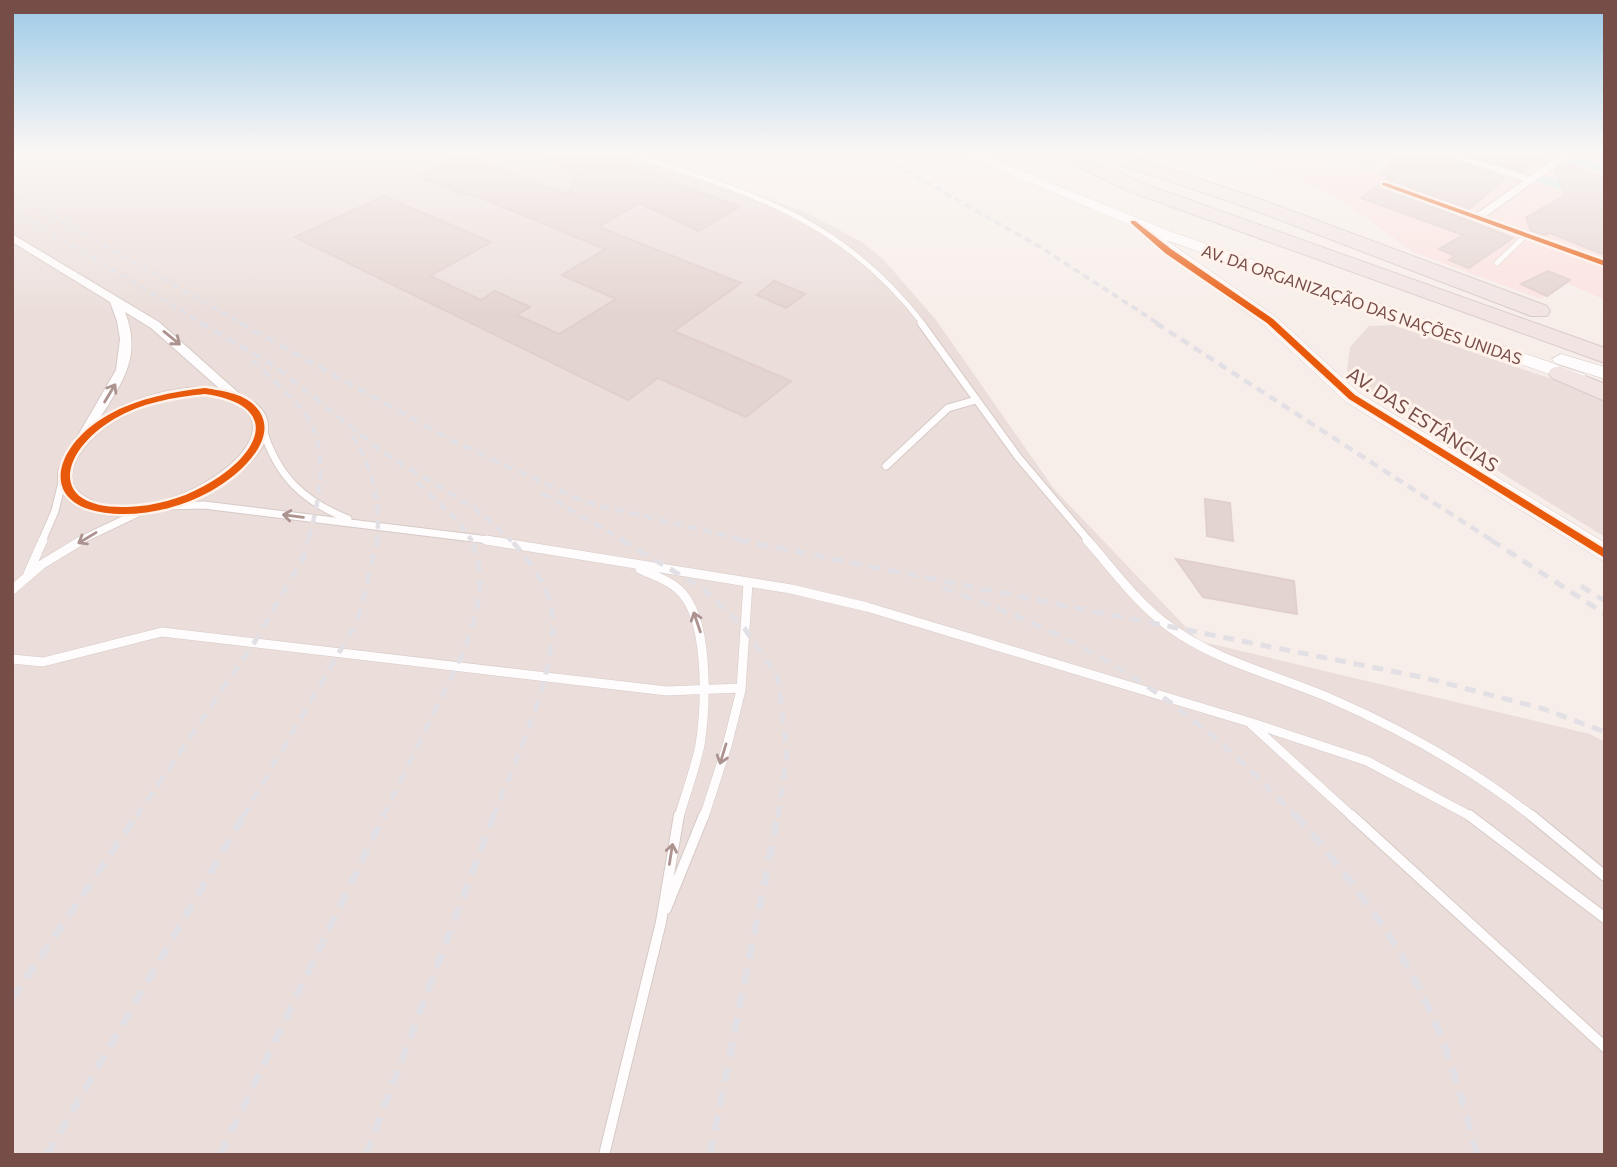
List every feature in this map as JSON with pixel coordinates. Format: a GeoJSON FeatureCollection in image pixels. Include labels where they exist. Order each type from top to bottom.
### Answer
{"type":"FeatureCollection","features":[{"type":"Feature","properties":{"kind":"highway"},"geometry":{"type":"LineString","coordinates":[[1192,207],[1605,356]]}},
{"type":"Feature","properties":{"kind":"highway"},"geometry":{"type":"LineString","coordinates":[[1230,207],[1605,346]]}},
{"type":"Feature","properties":{"kind":"highway"},"geometry":{"type":"LineString","coordinates":[[1264,207],[1605,335]]}},
{"type":"Feature","properties":{"kind":"highway"},"geometry":{"type":"LineString","coordinates":[[1276,207],[1461,282]]}},
{"type":"Feature","properties":{"kind":"highway"},"geometry":{"type":"LineString","coordinates":[[1560,373],[1605,393]]}},
{"type":"Feature","properties":{"kind":"main road","name":"AV. DA ORGANIZAÇÃO DAS NAÇÕES UNIDAS"},"geometry":{"type":"LineString","coordinates":[[1098,207],[1133,222],[1357,296],[1605,373]]}},
{"type":"Feature","properties":{"kind":"main road","name":"AV. DA ORGANIZAÇÃO DAS NAÇÕES UNIDAS"},"geometry":{"type":"LineString","coordinates":[[1122,207],[1560,373],[1605,386]]}},
{"type":"Feature","properties":{"kind":"main road","name":"AV. DAS ESTÂNCIAS"},"geometry":{"type":"LineString","coordinates":[[1133,222],[1168,251],[1270,321],[1328,378],[1368,408],[1605,554]]}},
{"type":"Feature","properties":{"kind":"street"},"geometry":{"type":"LineString","coordinates":[[1449,207],[1605,264]]}},
{"type":"Feature","properties":{"kind":"street"},"geometry":{"type":"LineString","coordinates":[[1478,218],[1493,207]]}},
{"type":"Feature","properties":{"kind":"street"},"geometry":{"type":"LineString","coordinates":[[12,237],[115,300],[155,325],[236,396],[254,407],[262,424],[254,447],[234,471],[195,494],[153,507],[120,511],[95,508],[77,500],[66,487],[64,472],[74,450],[110,394],[126,356],[129,337],[115,300]]}},
{"type":"Feature","properties":{"kind":"street"},"geometry":{"type":"LineString","coordinates":[[74,450],[97,427],[150,401],[205,391],[236,396]]}},
{"type":"Feature","properties":{"kind":"lane"},"geometry":{"type":"LineString","coordinates":[[777,207],[812,224],[855,251],[900,295],[1043,491],[1165,624],[1215,655],[1321,694],[1406,734],[1506,797],[1605,876]]}},
{"type":"Feature","properties":{"kind":"lane"},"geometry":{"type":"LineString","coordinates":[[1497,263],[1526,235]]}},
{"type":"Feature","properties":{"kind":"lane"},"geometry":{"type":"LineString","coordinates":[[886,466],[948,408],[976,400]]}},
{"type":"Feature","properties":{"kind":"lane"},"geometry":{"type":"LineString","coordinates":[[262,424],[271,461],[285,479],[317,508],[360,524]]}},
{"type":"Feature","properties":{"kind":"lane"},"geometry":{"type":"LineString","coordinates":[[28,574],[55,511],[64,472]]}},
{"type":"Feature","properties":{"kind":"lane"},"geometry":{"type":"LineString","coordinates":[[12,590],[28,574],[103,528],[153,507],[205,505],[614,559],[855,603],[1249,722],[1367,761],[1439,797],[1488,827],[1605,918]]}},
{"type":"Feature","properties":{"kind":"lane"},"geometry":{"type":"LineString","coordinates":[[604,1155],[661,922],[676,826],[699,748],[703,690],[701,634],[690,604],[679,589],[667,580],[614,559]]}},
{"type":"Feature","properties":{"kind":"lane"},"geometry":{"type":"LineString","coordinates":[[661,922],[699,833],[741,688],[748,583]]}},
{"type":"Feature","properties":{"kind":"lane"},"geometry":{"type":"LineString","coordinates":[[12,659],[43,662],[162,632],[667,691],[741,688]]}},
{"type":"Feature","properties":{"kind":"lane"},"geometry":{"type":"LineString","coordinates":[[1249,722],[1605,1047]]}},
{"type":"Feature","properties":{"kind":"shaded area"},"geometry":{"type":"Polygon","coordinates":[[[12,207],[793,207],[862,242],[884,260],[936,320],[1054,489],[1199,641],[1590,734],[1605,742],[1605,1155],[12,1155],[12,207]]]}},
{"type":"Feature","properties":{"kind":"shaded area"},"geometry":{"type":"Polygon","coordinates":[[[1352,207],[1605,207],[1605,300],[1567,283],[1541,299],[1413,252],[1352,207]]]}},
{"type":"Feature","properties":{"kind":"shaded area"},"geometry":{"type":"Polygon","coordinates":[[[1393,325],[1605,397],[1605,537],[1360,386],[1347,371],[1350,347],[1369,326],[1393,325]]]}},
{"type":"Feature","properties":{"kind":"building"},"geometry":{"type":"Polygon","coordinates":[[[359,207],[411,207],[491,242],[430,276],[481,300],[495,291],[530,307],[517,315],[559,334],[616,299],[562,275],[605,249],[504,207],[632,207],[599,227],[741,283],[674,331],[791,381],[746,417],[658,378],[628,400],[295,237],[359,207]]]}},
{"type":"Feature","properties":{"kind":"building"},"geometry":{"type":"Polygon","coordinates":[[[649,207],[738,207],[699,231],[649,207]]]}},
{"type":"Feature","properties":{"kind":"building"},"geometry":{"type":"Polygon","coordinates":[[[1387,207],[1435,207],[1513,238],[1469,268],[1449,260],[1455,256],[1439,249],[1463,235],[1387,207]]]}},
{"type":"Feature","properties":{"kind":"building"},"geometry":{"type":"Polygon","coordinates":[[[1544,207],[1605,207],[1605,255],[1550,233],[1544,235],[1531,231],[1526,218],[1544,207]]]}},
{"type":"Feature","properties":{"kind":"building"},"geometry":{"type":"Polygon","coordinates":[[[1548,271],[1570,280],[1547,296],[1521,284],[1548,271]]]}},
{"type":"Feature","properties":{"kind":"building"},"geometry":{"type":"Polygon","coordinates":[[[774,281],[805,294],[786,308],[757,295],[774,281]]]}},
{"type":"Feature","properties":{"kind":"building"},"geometry":{"type":"Polygon","coordinates":[[[1205,499],[1230,503],[1233,541],[1207,536],[1205,499]]]}},
{"type":"Feature","properties":{"kind":"building"},"geometry":{"type":"Polygon","coordinates":[[[1176,559],[1294,581],[1297,614],[1203,597],[1176,559]]]}},
{"type":"Feature","properties":{"kind":"railway"},"geometry":{"type":"LineString","coordinates":[[37,207],[243,324]]}},
{"type":"Feature","properties":{"kind":"railway"},"geometry":{"type":"LineString","coordinates":[[971,207],[1040,247],[1159,324]]}},
{"type":"Feature","properties":{"kind":"railway"},"geometry":{"type":"LineString","coordinates":[[12,210],[204,324]]}},
{"type":"Feature","properties":{"kind":"railway"},"geometry":{"type":"LineString","coordinates":[[201,323],[276,367],[381,451],[476,509],[511,540]]}},
{"type":"Feature","properties":{"kind":"railway"},"geometry":{"type":"LineString","coordinates":[[240,323],[451,440],[585,502],[748,541]]}},
{"type":"Feature","properties":{"kind":"railway"},"geometry":{"type":"LineString","coordinates":[[1156,323],[1493,541]]}},
{"type":"Feature","properties":{"kind":"railway"},"geometry":{"type":"LineString","coordinates":[[252,360],[302,410],[317,440],[320,457],[319,492],[308,541]]}},
{"type":"Feature","properties":{"kind":"railway"},"geometry":{"type":"LineString","coordinates":[[352,435],[374,486],[378,512],[377,541]]}},
{"type":"Feature","properties":{"kind":"railway"},"geometry":{"type":"LineString","coordinates":[[417,482],[457,520],[472,541]]}},
{"type":"Feature","properties":{"kind":"railway"},"geometry":{"type":"LineString","coordinates":[[542,493],[624,541]]}},
{"type":"Feature","properties":{"kind":"railway"},"geometry":{"type":"LineString","coordinates":[[136,817],[254,643],[303,558],[308,540]]}},
{"type":"Feature","properties":{"kind":"railway"},"geometry":{"type":"LineString","coordinates":[[243,817],[358,620],[377,540]]}},
{"type":"Feature","properties":{"kind":"railway"},"geometry":{"type":"LineString","coordinates":[[383,817],[471,630],[480,585],[478,562],[471,540]]}},
{"type":"Feature","properties":{"kind":"railway"},"geometry":{"type":"LineString","coordinates":[[493,817],[535,710],[544,681],[553,625],[550,602],[543,585],[529,561],[511,540]]}},
{"type":"Feature","properties":{"kind":"railway"},"geometry":{"type":"LineString","coordinates":[[621,540],[704,589],[745,629],[778,678],[787,754],[778,817]]}},
{"type":"Feature","properties":{"kind":"railway"},"geometry":{"type":"LineString","coordinates":[[739,540],[1426,678],[1544,709],[1605,732]]}},
{"type":"Feature","properties":{"kind":"railway"},"geometry":{"type":"LineString","coordinates":[[1491,540],[1605,614]]}},
{"type":"Feature","properties":{"kind":"railway"},"geometry":{"type":"LineString","coordinates":[[1581,586],[1605,601]]}},
{"type":"Feature","properties":{"kind":"railway"},"geometry":{"type":"LineString","coordinates":[[943,588],[1045,629],[1135,678],[1218,740],[1296,817]]}},
{"type":"Feature","properties":{"kind":"railway"},"geometry":{"type":"LineString","coordinates":[[12,999],[137,815]]}},
{"type":"Feature","properties":{"kind":"railway"},"geometry":{"type":"LineString","coordinates":[[47,1155],[244,815]]}},
{"type":"Feature","properties":{"kind":"railway"},"geometry":{"type":"LineString","coordinates":[[220,1155],[384,815]]}},
{"type":"Feature","properties":{"kind":"railway"},"geometry":{"type":"LineString","coordinates":[[366,1155],[494,815]]}},
{"type":"Feature","properties":{"kind":"railway"},"geometry":{"type":"LineString","coordinates":[[710,1155],[778,815]]}},
{"type":"Feature","properties":{"kind":"railway"},"geometry":{"type":"LineString","coordinates":[[1295,815],[1371,909],[1418,986],[1445,1047],[1477,1155]]}},
{"type":"Feature","properties":{"kind":"cycle path"},"geometry":{"type":"LineString","coordinates":[[1449,207],[1605,264]]}},
{"type":"Feature","properties":{"kind":"cycle path"},"geometry":{"type":"LineString","coordinates":[[1133,222],[1168,251],[1270,321],[1352,397],[1605,554]]}},
{"type":"Feature","properties":{"kind":"cycle path"},"geometry":{"type":"LineString","coordinates":[[205,391],[225,394],[252,408],[261,429],[249,456],[221,481],[176,502],[126,511],[92,506],[81,502],[68,490],[64,477],[69,459],[82,440],[96,427],[112,416],[149,401],[205,391]]}}]}
